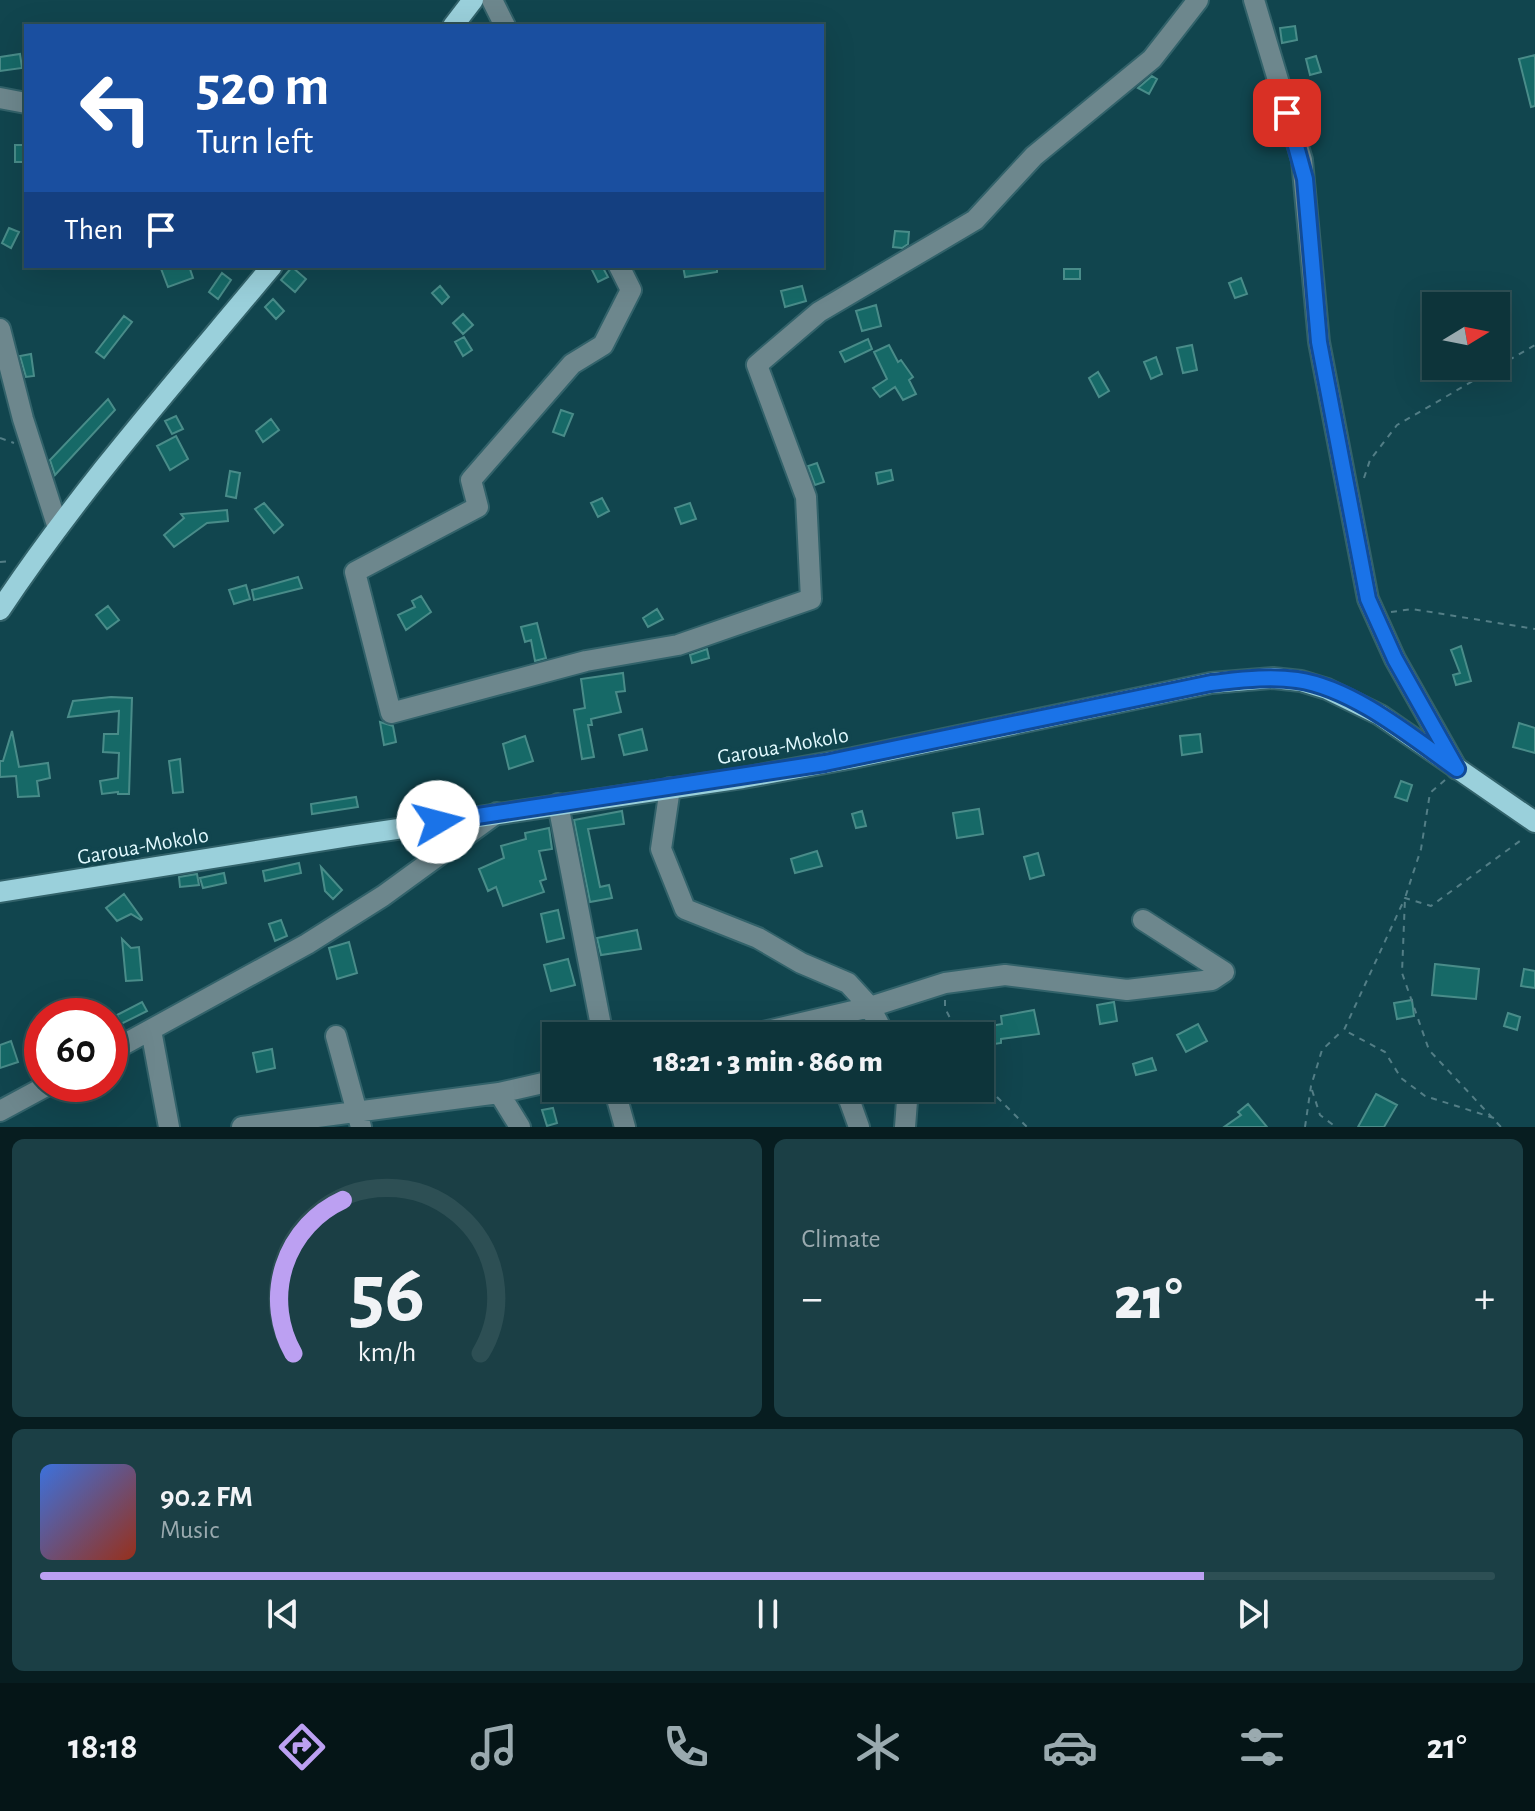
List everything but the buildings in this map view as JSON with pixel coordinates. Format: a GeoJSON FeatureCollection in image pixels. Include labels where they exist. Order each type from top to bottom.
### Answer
{"type":"FeatureCollection","features":[{"type":"Feature","properties":{"kind":"main road"},"geometry":{"type":"LineString","coordinates":[[455,24],[473,0]]}},
{"type":"Feature","properties":{"kind":"main road"},"geometry":{"type":"LineString","coordinates":[[0,610],[58,528],[270,268]]}},
{"type":"Feature","properties":{"kind":"main road","name":"Garoua-Mokolo"},"geometry":{"type":"LineString","coordinates":[[0,892],[853,758],[1211,683],[1273,678],[1301,681],[1380,715],[1457,769],[1532,828]]}},
{"type":"Feature","properties":{"kind":"street"},"geometry":{"type":"LineString","coordinates":[[492,0],[504,24]]}},
{"type":"Feature","properties":{"kind":"street"},"geometry":{"type":"LineString","coordinates":[[620,268],[631,290],[603,345],[572,364],[471,480],[478,507],[355,572],[391,713],[586,661],[678,645],[811,599],[806,497],[757,365],[819,312],[975,220],[1034,156],[1152,59],[1198,0]]}},
{"type":"Feature","properties":{"kind":"street"},"geometry":{"type":"LineString","coordinates":[[1254,0],[1302,160],[1319,342],[1368,599],[1395,659],[1457,769]]}},
{"type":"Feature","properties":{"kind":"street"},"geometry":{"type":"LineString","coordinates":[[0,98],[24,103]]}},
{"type":"Feature","properties":{"kind":"street"},"geometry":{"type":"LineString","coordinates":[[0,329],[23,419],[58,528]]}},
{"type":"Feature","properties":{"kind":"street"},"geometry":{"type":"LineString","coordinates":[[670,788],[661,849],[685,909],[758,938],[801,963],[848,983],[870,1007],[878,1022]]}},
{"type":"Feature","properties":{"kind":"street"},"geometry":{"type":"LineString","coordinates":[[558,804],[600,1022]]}},
{"type":"Feature","properties":{"kind":"street"},"geometry":{"type":"LineString","coordinates":[[128,1042],[307,944],[383,896],[497,813]]}},
{"type":"Feature","properties":{"kind":"street"},"geometry":{"type":"LineString","coordinates":[[826,1022],[945,983],[1005,975],[1127,990],[1212,980],[1224,972],[1143,920]]}},
{"type":"Feature","properties":{"kind":"street"},"geometry":{"type":"LineString","coordinates":[[151,1030],[169,1127]]}},
{"type":"Feature","properties":{"kind":"street"},"geometry":{"type":"LineString","coordinates":[[336,1036],[359,1119]]}},
{"type":"Feature","properties":{"kind":"street"},"geometry":{"type":"LineString","coordinates":[[242,1127],[359,1119],[542,1083]]}},
{"type":"Feature","properties":{"kind":"street"},"geometry":{"type":"LineString","coordinates":[[499,1093],[520,1127]]}},
{"type":"Feature","properties":{"kind":"street"},"geometry":{"type":"LineString","coordinates":[[0,1111],[24,1098]]}},
{"type":"Feature","properties":{"kind":"street"},"geometry":{"type":"LineString","coordinates":[[618,1102],[625,1127]]}},
{"type":"Feature","properties":{"kind":"street"},"geometry":{"type":"LineString","coordinates":[[850,1102],[859,1127]]}},
{"type":"Feature","properties":{"kind":"street"},"geometry":{"type":"LineString","coordinates":[[905,1127],[907,1102]]}},
{"type":"Feature","properties":{"kind":"path"},"geometry":{"type":"LineString","coordinates":[[1361,485],[1370,460],[1397,425],[1535,345]]}},
{"type":"Feature","properties":{"kind":"path"},"geometry":{"type":"LineString","coordinates":[[1374,614],[1412,609],[1535,629]]}},
{"type":"Feature","properties":{"kind":"path"},"geometry":{"type":"LineString","coordinates":[[1305,1127],[1311,1086],[1322,1050],[1344,1030],[1405,898],[1421,849],[1430,793],[1457,769]]}},
{"type":"Feature","properties":{"kind":"path"},"geometry":{"type":"LineString","coordinates":[[1405,898],[1431,906],[1532,828]]}},
{"type":"Feature","properties":{"kind":"path"},"geometry":{"type":"LineString","coordinates":[[1405,898],[1402,973],[1429,1050],[1501,1127]]}},
{"type":"Feature","properties":{"kind":"path"},"geometry":{"type":"LineString","coordinates":[[945,983],[945,1008],[952,1022]]}},
{"type":"Feature","properties":{"kind":"path"},"geometry":{"type":"LineString","coordinates":[[1344,1030],[1385,1052],[1401,1078],[1425,1096],[1494,1118]]}},
{"type":"Feature","properties":{"kind":"path"},"geometry":{"type":"LineString","coordinates":[[1311,1086],[1320,1115],[1336,1127]]}},
{"type":"Feature","properties":{"kind":"path"},"geometry":{"type":"LineString","coordinates":[[994,1094],[1027,1127]]}},
{"type":"Feature","properties":{"kind":"route"},"geometry":{"type":"LineString","coordinates":[[438,822],[743,778],[1211,683],[1248,679],[1301,681],[1327,689],[1380,715],[1457,769],[1395,659],[1368,599],[1319,342],[1302,160],[1287,113]]}}]}
